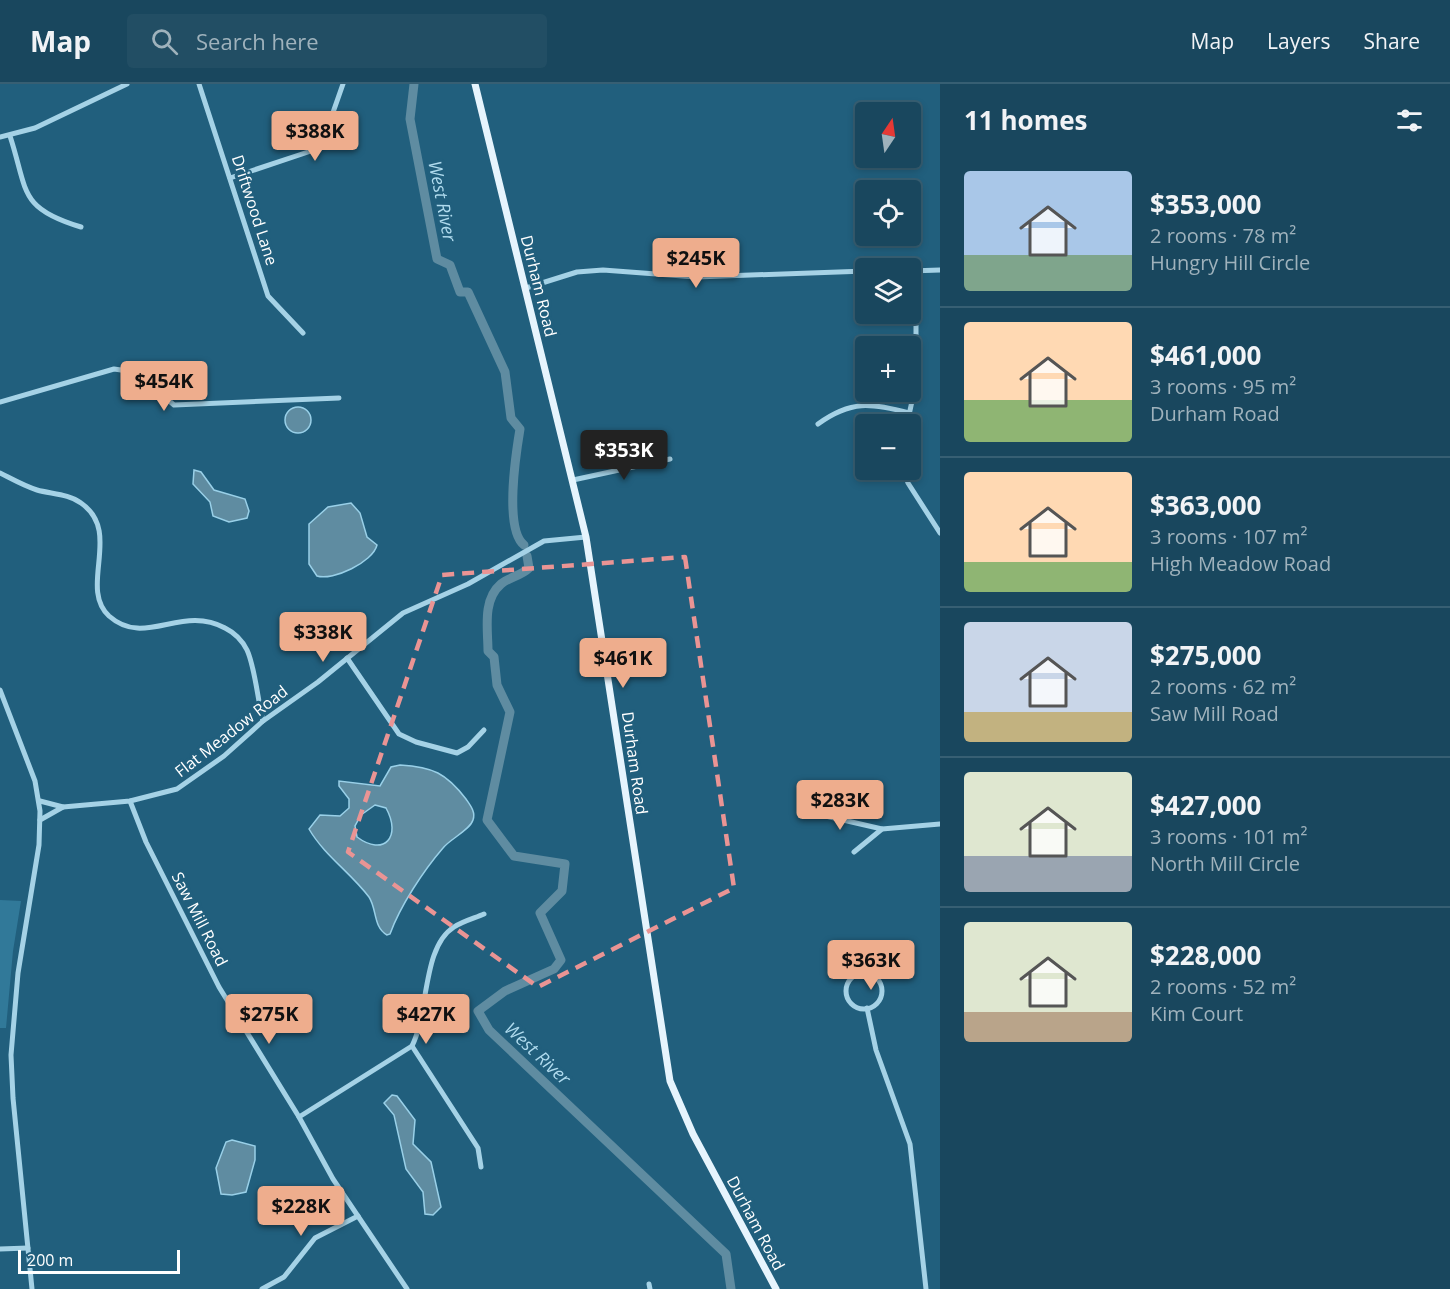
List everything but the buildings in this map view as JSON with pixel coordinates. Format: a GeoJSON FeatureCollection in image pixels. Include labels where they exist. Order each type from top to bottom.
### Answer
{"type":"FeatureCollection","features":[{"type":"Feature","properties":{"kind":"main road","name":"Durham Road"},"geometry":{"type":"LineString","coordinates":[[475,84],[586,537],[670,1081],[693,1134],[776,1289]]}},
{"type":"Feature","properties":{"kind":"street"},"geometry":{"type":"LineString","coordinates":[[0,136],[10,136],[35,128],[127,84]]}},
{"type":"Feature","properties":{"kind":"street","name":"Driftwood Lane"},"geometry":{"type":"LineString","coordinates":[[199,84],[268,296],[303,333]]}},
{"type":"Feature","properties":{"kind":"street"},"geometry":{"type":"LineString","coordinates":[[230,177],[311,151],[330,121],[343,84]]}},
{"type":"Feature","properties":{"kind":"street"},"geometry":{"type":"LineString","coordinates":[[10,136],[30,201],[47,215],[81,227]]}},
{"type":"Feature","properties":{"kind":"street"},"geometry":{"type":"LineString","coordinates":[[526,288],[577,272],[603,270],[696,277],[855,271]]}},
{"type":"Feature","properties":{"kind":"street"},"geometry":{"type":"LineString","coordinates":[[921,271],[940,270]]}},
{"type":"Feature","properties":{"kind":"street"},"geometry":{"type":"LineString","coordinates":[[818,424],[839,410],[868,404],[909,413],[916,383],[914,324]]}},
{"type":"Feature","properties":{"kind":"street"},"geometry":{"type":"LineString","coordinates":[[0,402],[114,369],[135,372],[174,405],[339,398]]}},
{"type":"Feature","properties":{"kind":"street"},"geometry":{"type":"LineString","coordinates":[[573,480],[670,459]]}},
{"type":"Feature","properties":{"kind":"street"},"geometry":{"type":"LineString","coordinates":[[0,473],[35,489],[72,498],[81,503],[96,519],[101,535],[98,594],[107,614],[118,622],[130,628],[140,629],[198,618],[216,623],[236,634],[247,651],[263,721]]}},
{"type":"Feature","properties":{"kind":"street"},"geometry":{"type":"LineString","coordinates":[[907,480],[940,533]]}},
{"type":"Feature","properties":{"kind":"street","name":"Flat Meadow Road"},"geometry":{"type":"LineString","coordinates":[[39,801],[63,807],[130,801],[177,789],[224,756],[263,721],[403,614],[468,584],[544,541],[586,537]]}},
{"type":"Feature","properties":{"kind":"street"},"geometry":{"type":"LineString","coordinates":[[347,658],[399,734],[457,753],[468,747],[484,730]]}},
{"type":"Feature","properties":{"kind":"street"},"geometry":{"type":"LineString","coordinates":[[0,690],[35,781],[39,801],[40,820],[18,973],[12,1044],[13,1098],[32,1289]]}},
{"type":"Feature","properties":{"kind":"street","name":"Saw Mill Road"},"geometry":{"type":"LineString","coordinates":[[130,801],[146,842],[219,987],[299,1117],[333,1179],[407,1289]]}},
{"type":"Feature","properties":{"kind":"street","name":"Flat Meadow Road"},"geometry":{"type":"LineString","coordinates":[[40,820],[63,807]]}},
{"type":"Feature","properties":{"kind":"street"},"geometry":{"type":"LineString","coordinates":[[804,811],[882,829],[940,825]]}},
{"type":"Feature","properties":{"kind":"street"},"geometry":{"type":"LineString","coordinates":[[854,852],[882,829]]}},
{"type":"Feature","properties":{"kind":"street"},"geometry":{"type":"LineString","coordinates":[[299,1117],[412,1046],[420,1031],[435,947],[453,927],[484,914]]}},
{"type":"Feature","properties":{"kind":"street"},"geometry":{"type":"LineString","coordinates":[[860,973],[874,975],[882,988],[877,1003],[867,1008],[856,1007],[847,996],[849,982],[860,973]]}},
{"type":"Feature","properties":{"kind":"street"},"geometry":{"type":"LineString","coordinates":[[867,1008],[876,1050],[910,1144],[926,1289]]}},
{"type":"Feature","properties":{"kind":"street"},"geometry":{"type":"LineString","coordinates":[[412,1046],[478,1148],[481,1167]]}},
{"type":"Feature","properties":{"kind":"street"},"geometry":{"type":"LineString","coordinates":[[262,1289],[284,1277],[315,1238],[358,1216]]}},
{"type":"Feature","properties":{"kind":"street"},"geometry":{"type":"LineString","coordinates":[[0,1249],[28,1248]]}},
{"type":"Feature","properties":{"kind":"highlighted area"},"geometry":{"type":"Polygon","coordinates":[[[685,557],[734,888],[538,987],[348,852],[442,575],[685,557]]]}},
{"type":"Feature","properties":{"kind":"shaded area"},"geometry":{"type":"Polygon","coordinates":[[[298,407],[307,411],[311,420],[307,429],[298,433],[289,429],[285,420],[289,411],[298,407]]]}},
{"type":"Feature","properties":{"kind":"shaded area"},"geometry":{"type":"Polygon","coordinates":[[[194,470],[201,472],[214,490],[245,499],[249,511],[247,518],[229,522],[213,516],[210,502],[193,484],[194,470]]]}},
{"type":"Feature","properties":{"kind":"shaded area"},"geometry":{"type":"Polygon","coordinates":[[[351,503],[360,513],[367,537],[377,545],[368,558],[352,569],[333,576],[317,576],[309,564],[309,524],[328,507],[351,503]]]}},
{"type":"Feature","properties":{"kind":"shaded area"},"geometry":{"type":"Polygon","coordinates":[[[411,766],[430,770],[445,777],[466,799],[474,817],[471,824],[446,845],[428,867],[406,900],[390,934],[387,935],[377,923],[369,897],[322,847],[309,829],[320,815],[340,816],[349,808],[349,799],[339,786],[339,781],[380,786],[391,767],[411,766]],[[375,805],[361,815],[355,826],[357,837],[375,845],[388,841],[392,828],[386,808],[375,805]]]}},
{"type":"Feature","properties":{"kind":"shaded area"},"geometry":{"type":"Polygon","coordinates":[[[0,900],[21,901],[13,951],[6,1028],[0,1028],[0,900]]]}},
{"type":"Feature","properties":{"kind":"shaded area"},"geometry":{"type":"Polygon","coordinates":[[[392,1095],[397,1096],[415,1120],[413,1144],[431,1162],[441,1207],[433,1215],[425,1214],[423,1192],[406,1169],[394,1115],[384,1103],[392,1095]]]}},
{"type":"Feature","properties":{"kind":"shaded area"},"geometry":{"type":"Polygon","coordinates":[[[232,1140],[255,1146],[255,1160],[246,1192],[232,1195],[221,1194],[216,1168],[226,1142],[232,1140]]]}},
{"type":"Feature","properties":{"kind":"waterway","name":"West River"},"geometry":{"type":"LineString","coordinates":[[414,84],[410,119],[437,259],[450,265],[460,292],[468,292],[505,372],[511,418],[520,429],[514,472],[513,508],[514,524],[524,545]]}},
{"type":"Feature","properties":{"kind":"waterway","name":"West River"},"geometry":{"type":"LineString","coordinates":[[527,556],[529,568],[501,584],[491,598],[487,616],[488,651],[494,657],[497,685],[510,712],[487,820],[514,856],[565,864],[562,891],[540,913],[561,960],[554,969],[505,991],[478,1011],[489,1030],[726,1254],[731,1289]]}}]}
